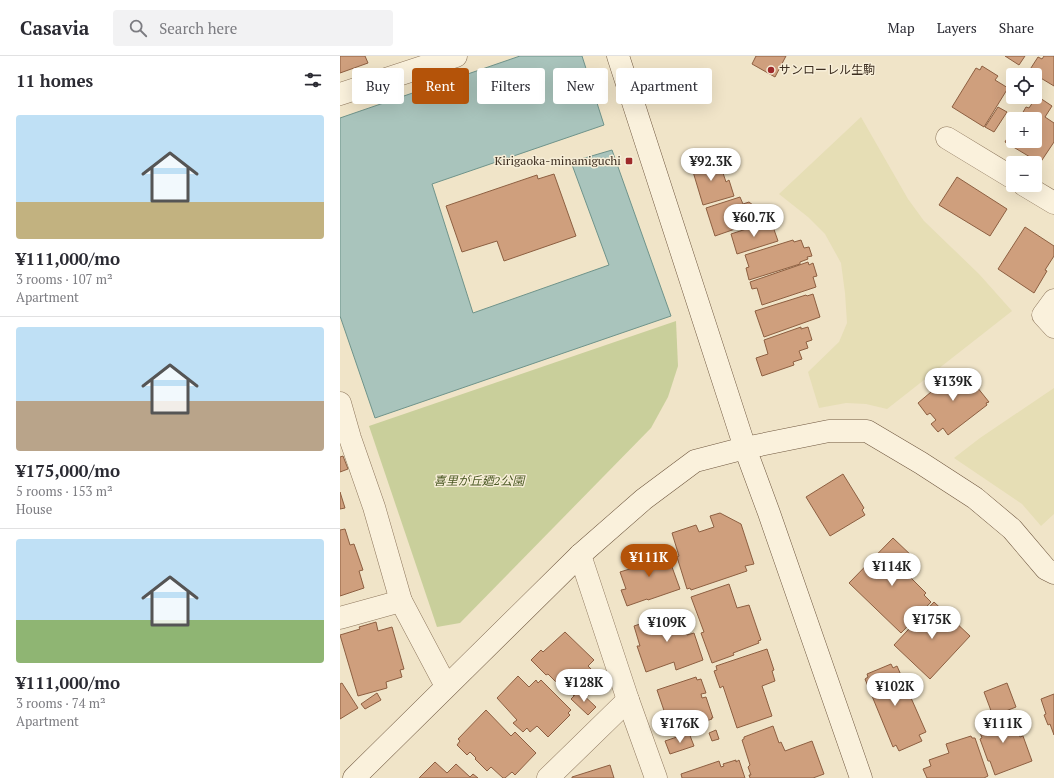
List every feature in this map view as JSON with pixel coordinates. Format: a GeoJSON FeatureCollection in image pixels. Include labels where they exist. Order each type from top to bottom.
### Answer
{"type":"FeatureCollection","features":[{"type":"Feature","properties":{"kind":"street"},"geometry":{"type":"LineString","coordinates":[[340,94],[456,56]]}},
{"type":"Feature","properties":{"kind":"street"},"geometry":{"type":"LineString","coordinates":[[618,56],[745,448],[861,778]]}},
{"type":"Feature","properties":{"kind":"street"},"geometry":{"type":"LineString","coordinates":[[947,138],[1006,174]]}},
{"type":"Feature","properties":{"kind":"street"},"geometry":{"type":"LineString","coordinates":[[1036,192],[1054,203]]}},
{"type":"Feature","properties":{"kind":"street"},"geometry":{"type":"LineString","coordinates":[[1054,300],[1043,315],[1054,327]]}},
{"type":"Feature","properties":{"kind":"street"},"geometry":{"type":"LineString","coordinates":[[340,403],[350,438],[374,507],[401,601],[446,686]]}},
{"type":"Feature","properties":{"kind":"street"},"geometry":{"type":"LineString","coordinates":[[354,778],[580,555],[644,499],[695,461],[745,448],[829,431],[867,431],[921,463],[975,498],[1012,529],[1046,569],[1054,573]]}},
{"type":"Feature","properties":{"kind":"street"},"geometry":{"type":"LineString","coordinates":[[580,555],[628,700],[656,778]]}},
{"type":"Feature","properties":{"kind":"street"},"geometry":{"type":"LineString","coordinates":[[340,618],[401,601]]}},
{"type":"Feature","properties":{"kind":"street"},"geometry":{"type":"LineString","coordinates":[[548,778],[628,700]]}},
{"type":"Feature","properties":{"kind":"shaded area"},"geometry":{"type":"Polygon","coordinates":[[[861,117],[908,199],[924,221],[979,274],[1012,311],[887,409],[866,404],[846,403],[819,408],[808,372],[839,342],[847,323],[841,263],[825,234],[808,217],[779,194],[861,117]]]}},
{"type":"Feature","properties":{"kind":"shaded area"},"geometry":{"type":"Polygon","coordinates":[[[1054,388],[1054,514],[1041,526],[1022,504],[954,458],[980,438],[1054,388]]]}},
{"type":"Feature","properties":{"kind":"green space","name":"喜里が丘廼2公園"},"geometry":{"type":"Polygon","coordinates":[[[676,321],[678,366],[668,397],[651,428],[460,623],[437,627],[369,426],[676,321]]]}},
{"type":"Feature","properties":{"kind":"water"},"geometry":{"type":"Polygon","coordinates":[[[520,56],[582,56],[586,68],[553,68],[553,104],[597,104],[604,125],[432,184],[473,313],[609,265],[571,162],[612,150],[671,316],[375,418],[340,316],[340,118],[381,104],[404,104],[404,96],[412,93],[412,104],[469,104],[469,74],[477,71],[477,104],[545,104],[545,68],[485,68],[520,56]]]}},
{"type":"Feature","properties":{"kind":"building"},"geometry":{"type":"Polygon","coordinates":[[[340,56],[365,56],[368,63],[340,73],[340,56]]]}},
{"type":"Feature","properties":{"kind":"building","name":"サンローレル生駒"},"geometry":{"type":"Polygon","coordinates":[[[756,56],[786,56],[775,77],[752,64],[756,56]]]}},
{"type":"Feature","properties":{"kind":"building"},"geometry":{"type":"Polygon","coordinates":[[[1005,56],[1025,56],[1019,65],[1005,56]]]}},
{"type":"Feature","properties":{"kind":"building"},"geometry":{"type":"Polygon","coordinates":[[[1044,56],[1054,56],[1054,86],[1042,79],[1042,68],[1031,68],[1038,57],[1042,59],[1044,56]]]}},
{"type":"Feature","properties":{"kind":"building"},"geometry":{"type":"Polygon","coordinates":[[[982,66],[998,76],[995,80],[1006,87],[1006,91],[984,127],[952,107],[976,68],[980,70],[982,66]]]}},
{"type":"Feature","properties":{"kind":"building"},"geometry":{"type":"Polygon","coordinates":[[[1042,99],[1052,106],[1045,117],[1054,123],[1054,142],[1042,160],[1042,156],[1028,156],[1015,148],[1042,148],[1042,112],[1023,112],[1026,107],[1029,108],[1032,104],[1042,104],[1042,99]]]}},
{"type":"Feature","properties":{"kind":"building"},"geometry":{"type":"Polygon","coordinates":[[[998,107],[1007,112],[994,132],[985,127],[998,107]]]}},
{"type":"Feature","properties":{"kind":"building"},"geometry":{"type":"Polygon","coordinates":[[[712,159],[714,166],[720,164],[726,182],[729,180],[734,196],[703,205],[691,165],[712,159]]]}},
{"type":"Feature","properties":{"kind":"building"},"geometry":{"type":"Polygon","coordinates":[[[554,174],[576,236],[504,261],[497,241],[462,252],[446,206],[537,175],[538,179],[554,174]]]}},
{"type":"Feature","properties":{"kind":"building"},"geometry":{"type":"Polygon","coordinates":[[[957,177],[1007,209],[990,236],[939,205],[957,177]]]}},
{"type":"Feature","properties":{"kind":"building"},"geometry":{"type":"Polygon","coordinates":[[[740,197],[743,204],[749,202],[758,209],[754,211],[758,221],[715,236],[706,208],[740,197]]]}},
{"type":"Feature","properties":{"kind":"building"},"geometry":{"type":"Polygon","coordinates":[[[771,221],[778,241],[737,254],[731,234],[771,221]]]}},
{"type":"Feature","properties":{"kind":"building"},"geometry":{"type":"Polygon","coordinates":[[[1025,227],[1054,246],[1054,256],[1045,270],[1047,271],[1034,293],[998,269],[1025,227]]]}},
{"type":"Feature","properties":{"kind":"building"},"geometry":{"type":"Polygon","coordinates":[[[793,240],[794,242],[801,240],[804,248],[809,247],[812,256],[807,257],[808,259],[800,262],[800,264],[749,280],[746,268],[749,267],[745,255],[793,240]]]}},
{"type":"Feature","properties":{"kind":"building"},"geometry":{"type":"Polygon","coordinates":[[[808,262],[809,265],[813,263],[817,276],[813,277],[816,287],[762,305],[757,288],[752,289],[750,282],[808,262]]]}},
{"type":"Feature","properties":{"kind":"building"},"geometry":{"type":"Polygon","coordinates":[[[813,294],[820,317],[764,337],[755,311],[813,294]]]}},
{"type":"Feature","properties":{"kind":"building"},"geometry":{"type":"Polygon","coordinates":[[[801,327],[801,329],[808,327],[812,340],[806,342],[808,348],[799,351],[802,359],[793,362],[794,365],[762,376],[756,358],[768,354],[764,340],[801,327]]]}},
{"type":"Feature","properties":{"kind":"building"},"geometry":{"type":"Polygon","coordinates":[[[961,370],[976,389],[977,387],[989,402],[948,435],[943,428],[938,432],[931,424],[936,420],[930,413],[927,415],[918,403],[931,392],[928,389],[947,374],[950,378],[961,370]]]}},
{"type":"Feature","properties":{"kind":"building"},"geometry":{"type":"Polygon","coordinates":[[[343,456],[348,469],[340,472],[340,457],[343,456]]]}},
{"type":"Feature","properties":{"kind":"building"},"geometry":{"type":"Polygon","coordinates":[[[843,474],[864,508],[862,510],[865,515],[830,536],[806,497],[843,474]]]}},
{"type":"Feature","properties":{"kind":"building"},"geometry":{"type":"Polygon","coordinates":[[[340,492],[345,508],[340,509],[340,492]]]}},
{"type":"Feature","properties":{"kind":"building"},"geometry":{"type":"Polygon","coordinates":[[[720,513],[741,524],[754,564],[745,566],[747,571],[691,590],[690,588],[687,589],[677,557],[679,556],[672,533],[696,525],[699,532],[714,527],[710,516],[720,513]]]}},
{"type":"Feature","properties":{"kind":"building"},"geometry":{"type":"Polygon","coordinates":[[[345,529],[350,545],[354,544],[363,570],[359,571],[364,588],[340,596],[340,530],[345,529]]]}},
{"type":"Feature","properties":{"kind":"building"},"geometry":{"type":"Polygon","coordinates":[[[893,538],[914,558],[903,570],[926,593],[924,595],[931,602],[901,633],[849,583],[893,538]]]}},
{"type":"Feature","properties":{"kind":"building"},"geometry":{"type":"Polygon","coordinates":[[[663,548],[680,589],[627,606],[621,590],[626,589],[620,572],[636,567],[633,558],[663,548]]]}},
{"type":"Feature","properties":{"kind":"building"},"geometry":{"type":"Polygon","coordinates":[[[729,584],[737,608],[749,605],[761,640],[758,641],[759,643],[733,653],[734,655],[712,663],[701,633],[704,632],[691,597],[729,584]]]}},
{"type":"Feature","properties":{"kind":"building"},"geometry":{"type":"Polygon","coordinates":[[[934,602],[970,636],[930,679],[894,645],[934,602]]]}},
{"type":"Feature","properties":{"kind":"building"},"geometry":{"type":"Polygon","coordinates":[[[679,611],[687,635],[694,633],[703,660],[676,670],[674,662],[646,672],[637,646],[640,646],[634,626],[679,611]]]}},
{"type":"Feature","properties":{"kind":"building"},"geometry":{"type":"Polygon","coordinates":[[[376,622],[378,631],[392,627],[404,669],[400,670],[402,677],[386,682],[387,688],[358,696],[340,635],[376,622]]]}},
{"type":"Feature","properties":{"kind":"building"},"geometry":{"type":"Polygon","coordinates":[[[565,632],[594,660],[588,666],[603,681],[587,697],[580,689],[574,696],[562,684],[560,686],[548,674],[546,675],[531,660],[541,650],[543,652],[565,632]]]}},
{"type":"Feature","properties":{"kind":"building"},"geometry":{"type":"Polygon","coordinates":[[[767,649],[774,670],[772,671],[775,681],[762,686],[772,716],[737,728],[723,686],[720,688],[714,671],[717,670],[716,666],[767,649]]]}},
{"type":"Feature","properties":{"kind":"building"},"geometry":{"type":"Polygon","coordinates":[[[891,664],[893,668],[897,666],[926,732],[919,735],[922,741],[899,751],[896,745],[893,747],[865,679],[868,677],[867,674],[891,664]]]}},
{"type":"Feature","properties":{"kind":"building"},"geometry":{"type":"Polygon","coordinates":[[[518,676],[529,687],[536,680],[538,683],[541,680],[571,710],[568,713],[570,715],[548,737],[537,726],[530,732],[527,728],[523,732],[513,723],[517,720],[497,698],[518,676]]]}},
{"type":"Feature","properties":{"kind":"building"},"geometry":{"type":"Polygon","coordinates":[[[696,677],[697,680],[701,679],[706,693],[701,694],[702,698],[706,697],[713,718],[686,728],[688,732],[677,735],[676,732],[672,734],[657,690],[696,677]]]}},
{"type":"Feature","properties":{"kind":"building"},"geometry":{"type":"Polygon","coordinates":[[[342,683],[358,708],[340,719],[340,684],[342,683]]]}},
{"type":"Feature","properties":{"kind":"building"},"geometry":{"type":"Polygon","coordinates":[[[1007,683],[1016,707],[993,716],[984,692],[1007,683]]]}},
{"type":"Feature","properties":{"kind":"building"},"geometry":{"type":"Polygon","coordinates":[[[579,691],[596,707],[588,715],[571,699],[579,691]]]}},
{"type":"Feature","properties":{"kind":"building"},"geometry":{"type":"Polygon","coordinates":[[[377,693],[381,700],[365,709],[361,704],[377,693]]]}},
{"type":"Feature","properties":{"kind":"building"},"geometry":{"type":"Polygon","coordinates":[[[1054,694],[1054,735],[1050,724],[1048,725],[1044,715],[1046,714],[1041,699],[1054,694]]]}},
{"type":"Feature","properties":{"kind":"building"},"geometry":{"type":"Polygon","coordinates":[[[486,710],[511,736],[515,732],[536,753],[515,775],[512,772],[503,778],[491,767],[487,771],[470,752],[467,755],[457,745],[460,741],[458,739],[486,710]]]}},
{"type":"Feature","properties":{"kind":"building"},"geometry":{"type":"Polygon","coordinates":[[[1008,713],[1014,731],[1017,730],[1020,737],[1023,736],[1032,761],[995,775],[980,739],[982,738],[977,724],[1008,713]]]}},
{"type":"Feature","properties":{"kind":"building"},"geometry":{"type":"Polygon","coordinates":[[[773,726],[779,743],[781,742],[785,751],[812,741],[824,774],[813,778],[750,778],[749,775],[751,775],[748,767],[750,765],[742,740],[744,737],[773,726]]]}},
{"type":"Feature","properties":{"kind":"building"},"geometry":{"type":"Polygon","coordinates":[[[716,730],[719,739],[712,741],[709,733],[716,730]]]}},
{"type":"Feature","properties":{"kind":"building"},"geometry":{"type":"Polygon","coordinates":[[[689,733],[694,746],[670,754],[665,741],[689,733]]]}},
{"type":"Feature","properties":{"kind":"building"},"geometry":{"type":"Polygon","coordinates":[[[971,736],[972,738],[975,738],[988,776],[984,778],[927,778],[923,769],[931,766],[929,760],[949,753],[946,744],[971,736]]]}},
{"type":"Feature","properties":{"kind":"building"},"geometry":{"type":"Polygon","coordinates":[[[736,760],[736,762],[739,760],[745,778],[682,778],[681,774],[719,761],[721,767],[724,766],[723,764],[736,760]]]}},
{"type":"Feature","properties":{"kind":"building"},"geometry":{"type":"Polygon","coordinates":[[[435,762],[447,773],[456,764],[470,777],[473,774],[478,778],[419,778],[435,762]]]}},
{"type":"Feature","properties":{"kind":"building"},"geometry":{"type":"Polygon","coordinates":[[[610,765],[614,778],[572,778],[572,777],[610,765]]]}},
{"type":"Feature","properties":{"kind":"place","name":"サンローレル生駒"},"geometry":{"type":"Point","coordinates":[771,70]}},
{"type":"Feature","properties":{"kind":"place","name":"Kirigaoka-minamiguchi"},"geometry":{"type":"Point","coordinates":[629,161]}}]}
